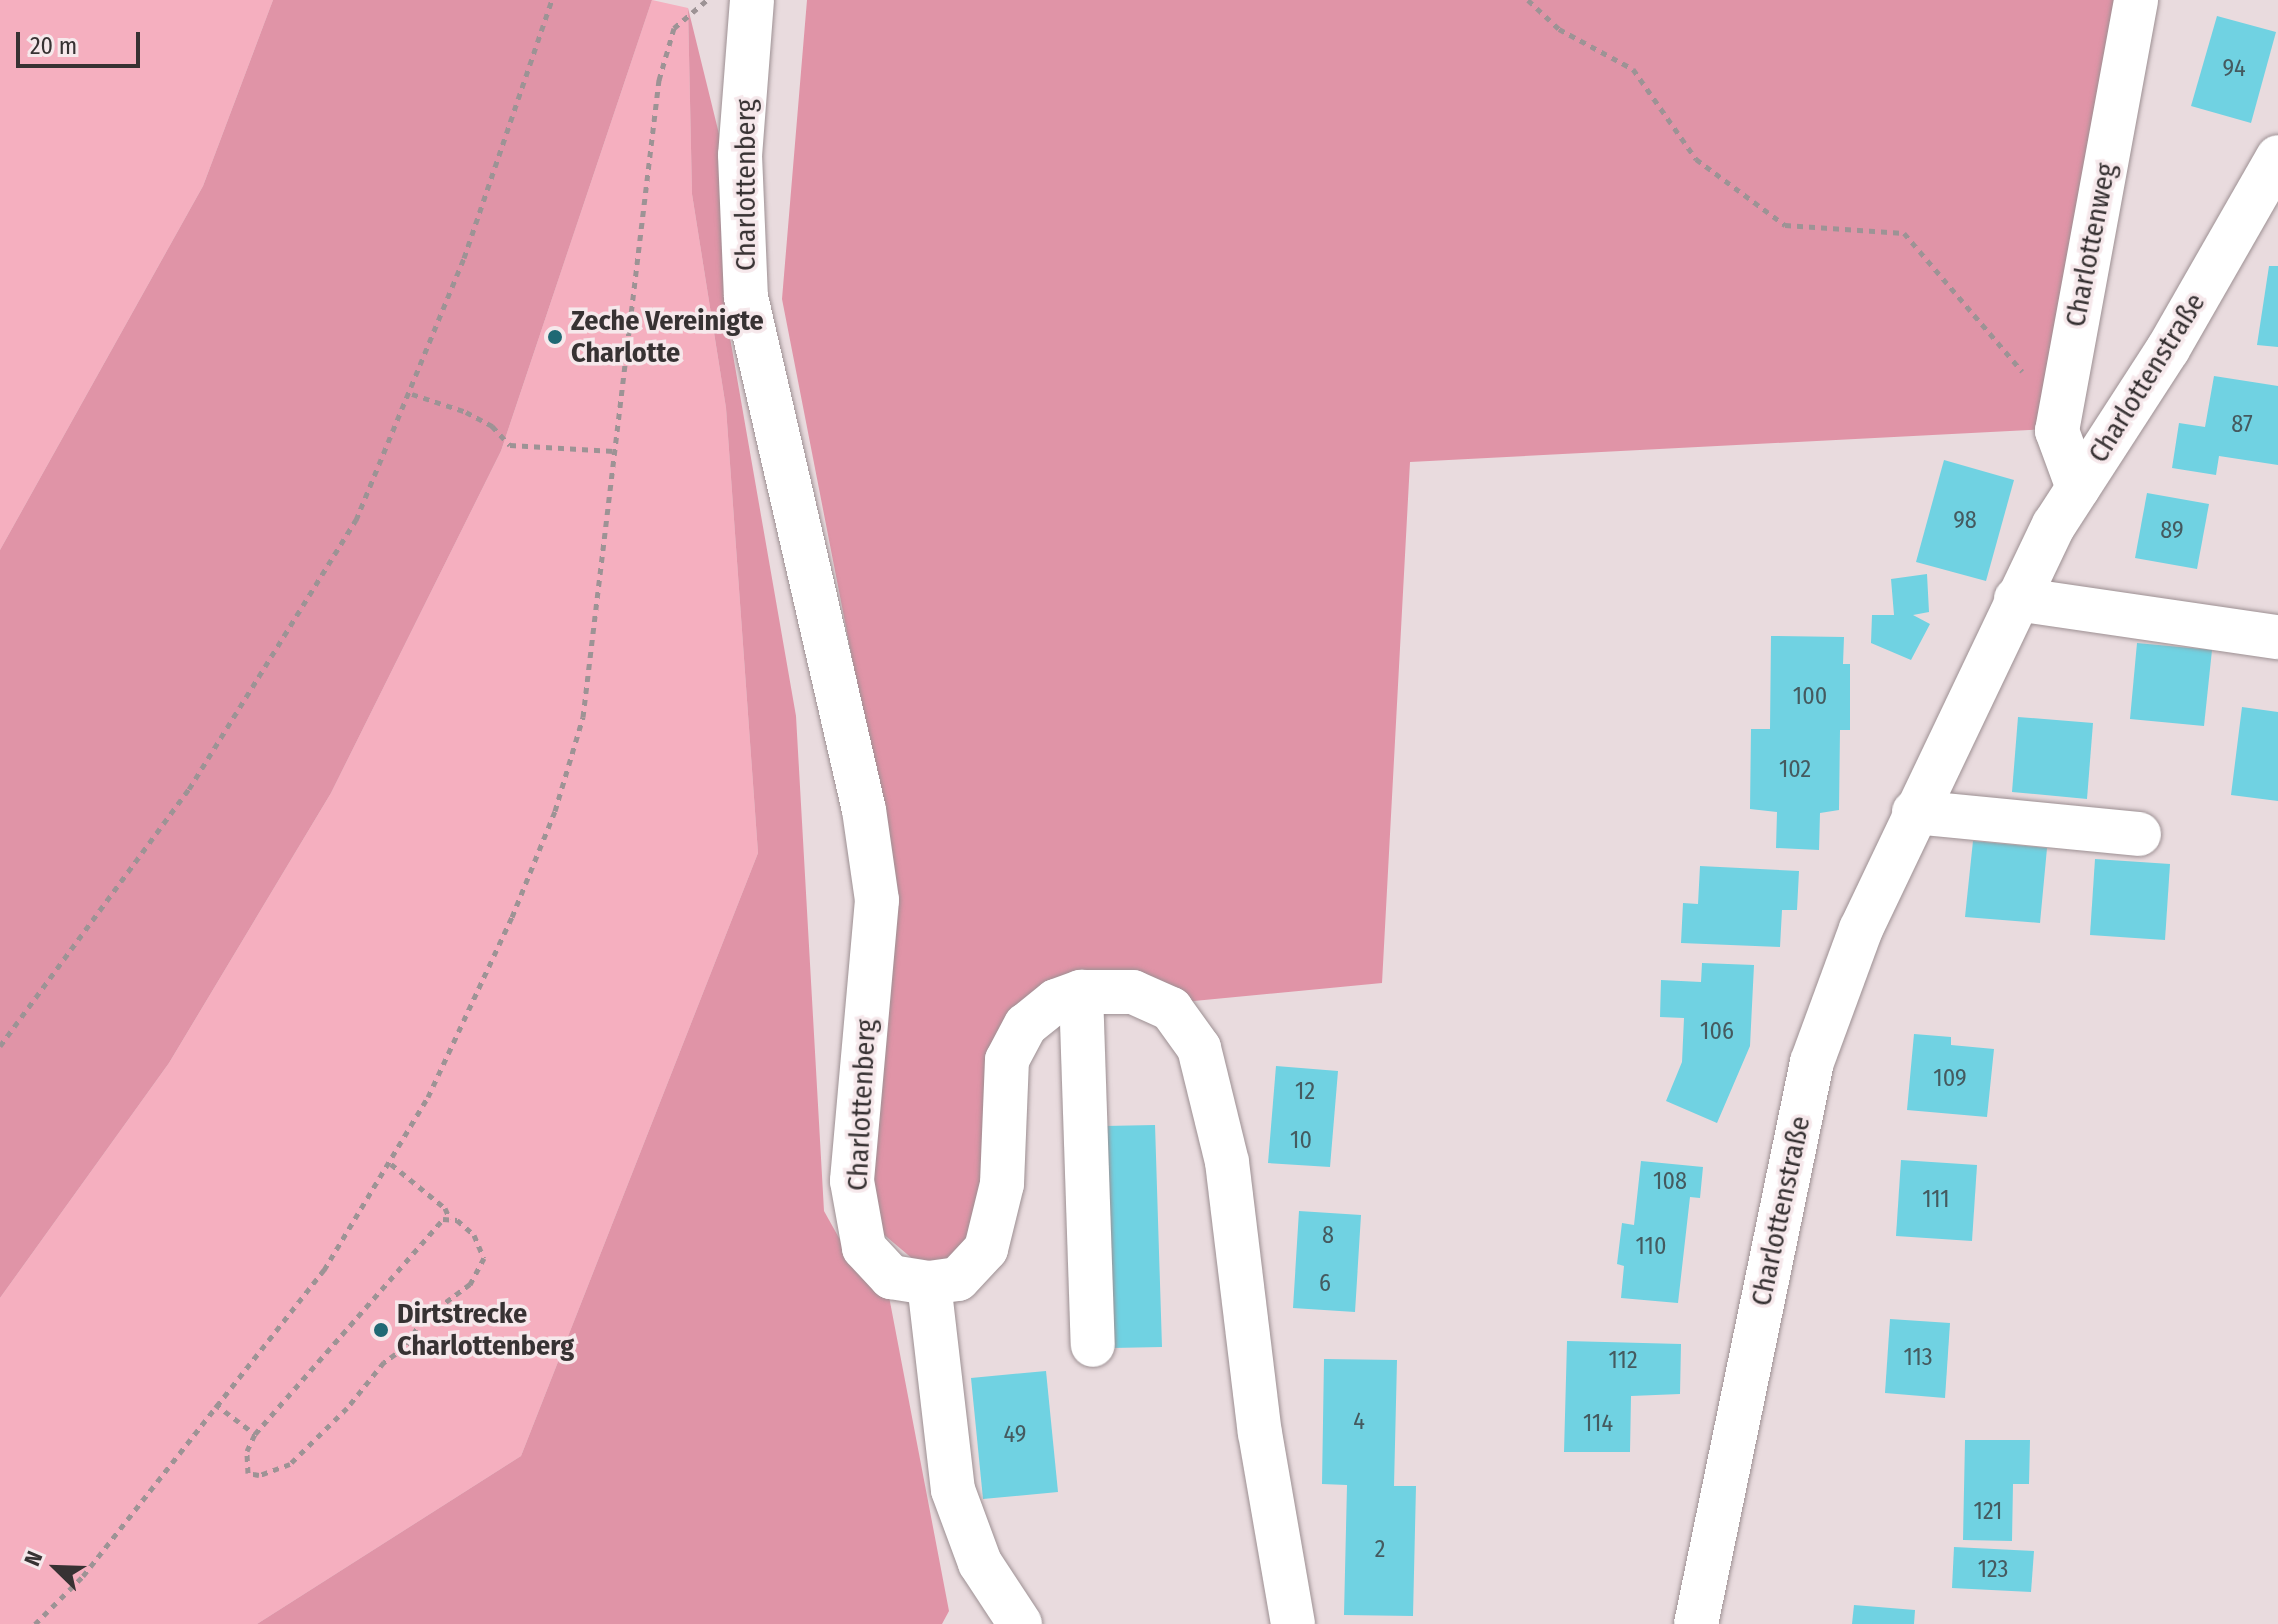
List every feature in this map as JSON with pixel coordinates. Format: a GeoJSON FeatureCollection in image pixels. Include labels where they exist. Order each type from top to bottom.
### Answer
{"type":"FeatureCollection","features":[{"type":"Feature","properties":{"kind":"street","name":"Charlottenberg"},"geometry":{"type":"LineString","coordinates":[[752,0],[740,155],[746,297],[864,810],[877,900],[852,1181],[864,1248],[891,1277],[929,1283],[958,1279],[986,1249],[1002,1184],[1007,1060],[1026,1025],[1056,1001],[1081,992],[1133,992],[1171,1009],[1199,1048],[1227,1162],[1260,1433],[1293,1624]]}},
{"type":"Feature","properties":{"kind":"street","name":"Charlottenweg"},"geometry":{"type":"LineString","coordinates":[[2078,488],[2057,431],[2136,0]]}},
{"type":"Feature","properties":{"kind":"street","name":"Charlottenstraße"},"geometry":{"type":"LineString","coordinates":[[1696,1624],[1812,1062],[1861,929],[2016,599],[2078,488],[2168,349],[2278,157]]}},
{"type":"Feature","properties":{"kind":"street"},"geometry":{"type":"LineString","coordinates":[[2016,599],[2278,637]]}},
{"type":"Feature","properties":{"kind":"street"},"geometry":{"type":"LineString","coordinates":[[1914,812],[2139,834]]}},
{"type":"Feature","properties":{"kind":"street"},"geometry":{"type":"LineString","coordinates":[[1081,992],[1093,1345]]}},
{"type":"Feature","properties":{"kind":"street"},"geometry":{"type":"LineString","coordinates":[[929,1283],[953,1490],[980,1563],[1020,1624]]}},
{"type":"Feature","properties":{"kind":"path"},"geometry":{"type":"LineString","coordinates":[[0,1046],[189,789],[356,520],[412,394],[552,0]]}},
{"type":"Feature","properties":{"kind":"path"},"geometry":{"type":"LineString","coordinates":[[35,1624],[83,1576],[215,1404],[324,1270],[390,1164],[456,1040],[555,811],[583,717],[659,80],[674,28],[707,0]]}},
{"type":"Feature","properties":{"kind":"path"},"geometry":{"type":"LineString","coordinates":[[1528,0],[1559,29],[1633,69],[1696,159],[1785,225],[1904,233],[2025,378]]}},
{"type":"Feature","properties":{"kind":"path"},"geometry":{"type":"LineString","coordinates":[[412,394],[466,412],[492,426],[510,445],[614,451]]}},
{"type":"Feature","properties":{"kind":"path"},"geometry":{"type":"LineString","coordinates":[[390,1164],[445,1208],[450,1219],[474,1235],[484,1258],[470,1284],[432,1311],[405,1347],[384,1362],[347,1408],[290,1464],[274,1472],[248,1473],[247,1451],[255,1434],[430,1233],[443,1219],[450,1219]]}},
{"type":"Feature","properties":{"kind":"path"},"geometry":{"type":"LineString","coordinates":[[215,1404],[255,1434]]}},
{"type":"Feature","properties":{"kind":"shaded area"},"geometry":{"type":"Polygon","coordinates":[[[0,0],[273,0],[203,186],[0,550],[0,0]]]}},
{"type":"Feature","properties":{"kind":"shaded area"},"geometry":{"type":"Polygon","coordinates":[[[273,0],[652,0],[501,451],[331,793],[169,1063],[0,1298],[0,550],[203,186],[273,0]]]}},
{"type":"Feature","properties":{"kind":"shaded area"},"geometry":{"type":"Polygon","coordinates":[[[652,0],[688,8],[692,194],[726,408],[758,853],[521,1456],[257,1624],[0,1624],[0,1298],[169,1063],[331,793],[501,451],[652,0]]]}},
{"type":"Feature","properties":{"kind":"shaded area"},"geometry":{"type":"Polygon","coordinates":[[[807,0],[2130,0],[2047,429],[1410,462],[1382,983],[1027,1017],[975,1239],[938,1268],[914,1260],[869,1222],[860,699],[782,299],[807,0]]]}},
{"type":"Feature","properties":{"kind":"shaded area"},"geometry":{"type":"Polygon","coordinates":[[[688,8],[721,142],[725,309],[796,716],[824,1211],[848,1254],[887,1286],[949,1611],[942,1624],[257,1624],[521,1456],[758,853],[726,408],[692,194],[688,8]]]}},
{"type":"Feature","properties":{"kind":"building"},"geometry":{"type":"Polygon","coordinates":[[[2217,16],[2276,32],[2251,123],[2191,106],[2217,16]]]}},
{"type":"Feature","properties":{"kind":"building"},"geometry":{"type":"Polygon","coordinates":[[[2269,266],[2278,266],[2278,347],[2257,345],[2269,266]]]}},
{"type":"Feature","properties":{"kind":"building"},"geometry":{"type":"Polygon","coordinates":[[[2214,376],[2278,386],[2278,465],[2219,456],[2216,475],[2172,468],[2179,423],[2205,427],[2214,376]]]}},
{"type":"Feature","properties":{"kind":"building"},"geometry":{"type":"Polygon","coordinates":[[[1944,460],[2014,480],[1986,581],[1916,562],[1944,460]]]}},
{"type":"Feature","properties":{"kind":"building"},"geometry":{"type":"Polygon","coordinates":[[[2147,493],[2209,504],[2197,569],[2135,558],[2147,493]]]}},
{"type":"Feature","properties":{"kind":"building"},"geometry":{"type":"Polygon","coordinates":[[[1927,574],[1929,612],[1913,615],[1930,624],[1911,660],[1871,643],[1872,615],[1894,615],[1891,579],[1927,574]]]}},
{"type":"Feature","properties":{"kind":"building"},"geometry":{"type":"Polygon","coordinates":[[[1771,636],[1844,637],[1843,664],[1850,664],[1850,730],[1840,730],[1839,810],[1820,813],[1819,850],[1776,848],[1777,812],[1750,809],[1751,729],[1770,729],[1771,636]]]}},
{"type":"Feature","properties":{"kind":"building"},"geometry":{"type":"Polygon","coordinates":[[[2137,643],[2212,650],[2204,726],[2130,719],[2137,643]]]}},
{"type":"Feature","properties":{"kind":"building"},"geometry":{"type":"Polygon","coordinates":[[[2242,707],[2278,712],[2278,801],[2231,795],[2242,707]]]}},
{"type":"Feature","properties":{"kind":"building"},"geometry":{"type":"Polygon","coordinates":[[[2018,717],[2093,723],[2087,799],[2012,792],[2018,717]]]}},
{"type":"Feature","properties":{"kind":"building"},"geometry":{"type":"Polygon","coordinates":[[[1973,841],[2047,848],[2040,923],[1965,917],[1973,841]]]}},
{"type":"Feature","properties":{"kind":"building"},"geometry":{"type":"Polygon","coordinates":[[[2095,859],[2170,864],[2165,940],[2090,935],[2095,859]]]}},
{"type":"Feature","properties":{"kind":"building"},"geometry":{"type":"Polygon","coordinates":[[[1700,866],[1799,871],[1797,910],[1782,910],[1780,947],[1681,943],[1683,903],[1698,904],[1700,866]]]}},
{"type":"Feature","properties":{"kind":"building"},"geometry":{"type":"Polygon","coordinates":[[[1702,963],[1754,965],[1750,1046],[1717,1123],[1666,1101],[1682,1062],[1684,1018],[1660,1017],[1661,980],[1701,982],[1702,963]]]}},
{"type":"Feature","properties":{"kind":"building"},"geometry":{"type":"Polygon","coordinates":[[[1914,1034],[1951,1037],[1951,1045],[1994,1049],[1987,1117],[1907,1110],[1914,1034]]]}},
{"type":"Feature","properties":{"kind":"building"},"geometry":{"type":"Polygon","coordinates":[[[1276,1066],[1338,1071],[1330,1167],[1268,1163],[1276,1066]]]}},
{"type":"Feature","properties":{"kind":"building"},"geometry":{"type":"Polygon","coordinates":[[[1155,1125],[1162,1347],[1112,1348],[1105,1126],[1155,1125]]]}},
{"type":"Feature","properties":{"kind":"building"},"geometry":{"type":"Polygon","coordinates":[[[1901,1160],[1977,1165],[1972,1241],[1896,1236],[1901,1160]]]}},
{"type":"Feature","properties":{"kind":"building"},"geometry":{"type":"Polygon","coordinates":[[[1641,1161],[1703,1167],[1700,1198],[1690,1197],[1678,1303],[1621,1298],[1624,1266],[1617,1264],[1622,1223],[1634,1225],[1641,1161]]]}},
{"type":"Feature","properties":{"kind":"building"},"geometry":{"type":"Polygon","coordinates":[[[1299,1211],[1361,1215],[1355,1312],[1293,1308],[1299,1211]]]}},
{"type":"Feature","properties":{"kind":"building"},"geometry":{"type":"Polygon","coordinates":[[[1890,1319],[1950,1323],[1945,1398],[1885,1393],[1890,1319]]]}},
{"type":"Feature","properties":{"kind":"building"},"geometry":{"type":"Polygon","coordinates":[[[1567,1341],[1681,1344],[1680,1394],[1631,1396],[1630,1452],[1564,1452],[1567,1341]]]}},
{"type":"Feature","properties":{"kind":"building"},"geometry":{"type":"Polygon","coordinates":[[[1324,1359],[1397,1360],[1394,1486],[1416,1486],[1413,1616],[1344,1615],[1347,1485],[1322,1484],[1324,1359]]]}},
{"type":"Feature","properties":{"kind":"building"},"geometry":{"type":"Polygon","coordinates":[[[1046,1371],[1058,1492],[983,1499],[971,1378],[1046,1371]]]}},
{"type":"Feature","properties":{"kind":"building"},"geometry":{"type":"Polygon","coordinates":[[[1965,1440],[2030,1440],[2029,1484],[2013,1484],[2012,1541],[1963,1540],[1965,1440]]]}},
{"type":"Feature","properties":{"kind":"building"},"geometry":{"type":"Polygon","coordinates":[[[1954,1547],[2034,1551],[2031,1592],[1952,1588],[1954,1547]]]}},
{"type":"Feature","properties":{"kind":"building"},"geometry":{"type":"Polygon","coordinates":[[[1854,1605],[1915,1610],[1914,1624],[1852,1624],[1854,1605]]]}},
{"type":"Feature","properties":{"kind":"place","name":"Zeche Vereinigte Charlotte"},"geometry":{"type":"Point","coordinates":[555,337]}},
{"type":"Feature","properties":{"kind":"place","name":"Dirtstrecke Charlottenberg"},"geometry":{"type":"Point","coordinates":[381,1330]}}]}
